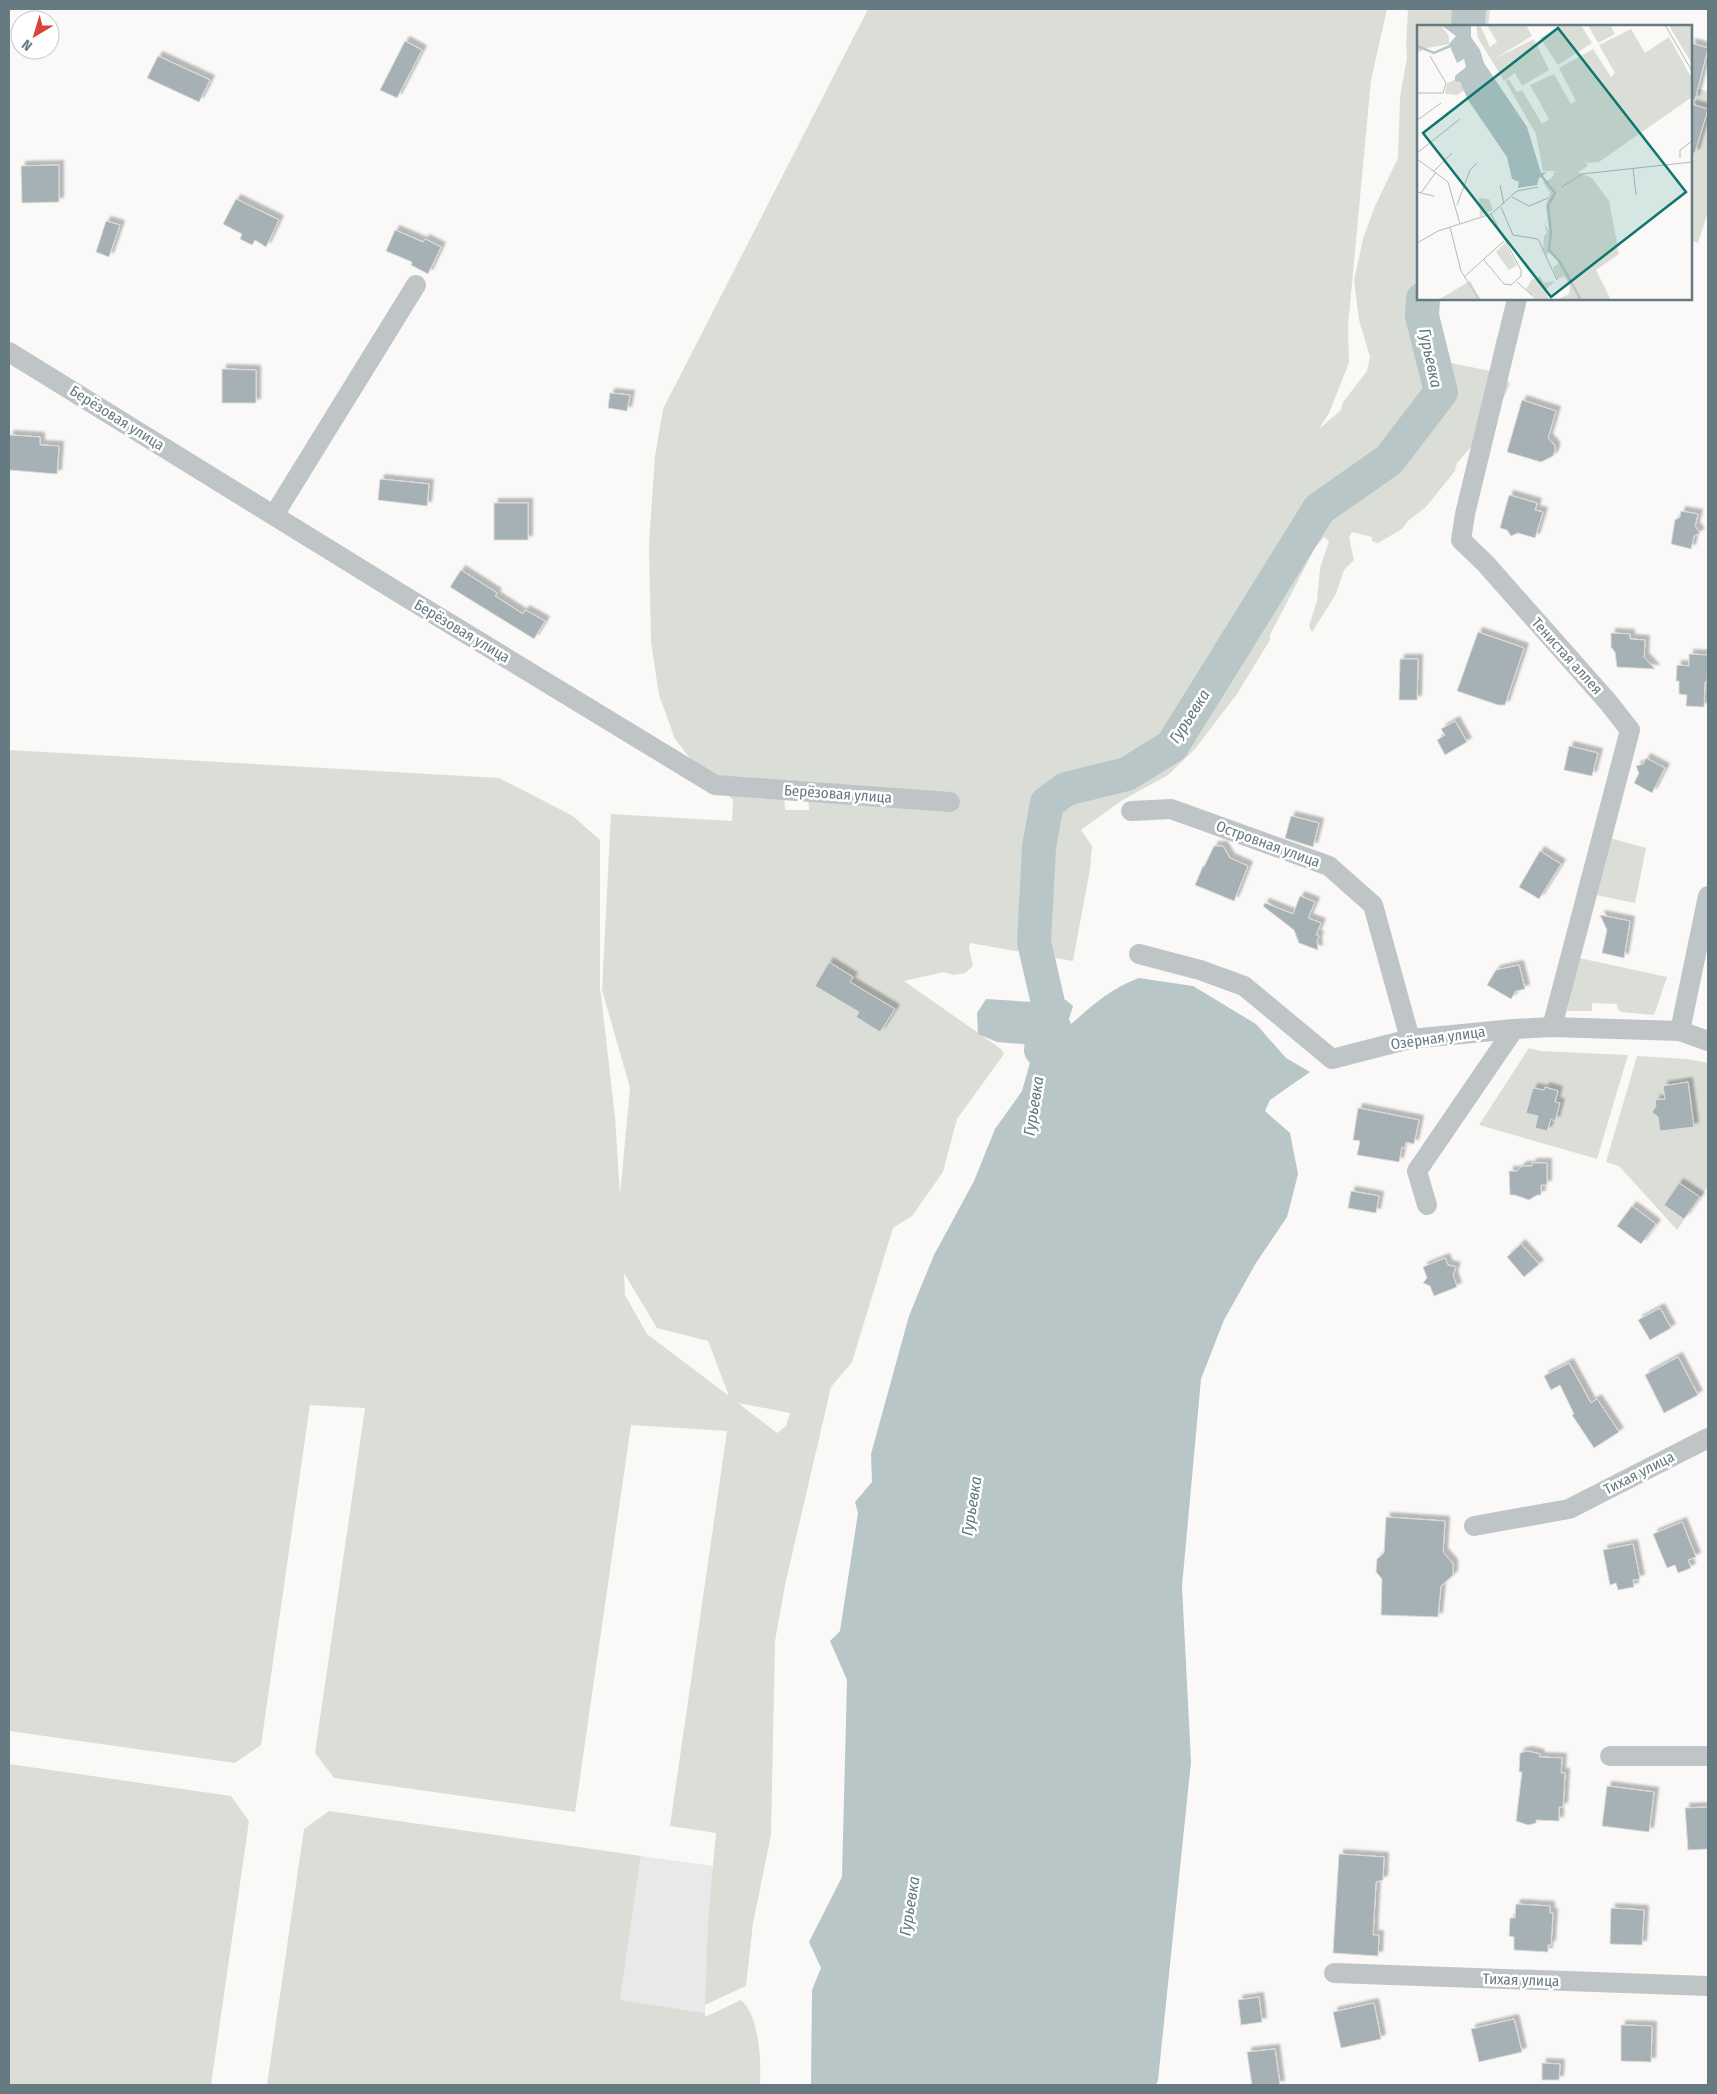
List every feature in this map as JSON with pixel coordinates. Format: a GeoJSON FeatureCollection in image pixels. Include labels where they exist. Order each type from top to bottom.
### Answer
{"type":"FeatureCollection","features":[{"type":"Feature","properties":{"kind":"street"},"geometry":{"type":"LineString","coordinates":[[274,515],[416,285]]}},
{"type":"Feature","properties":{"kind":"street","name":"Тенистая аллея"},"geometry":{"type":"LineString","coordinates":[[1517,300],[1465,514],[1461,540],[1485,564],[1608,702],[1630,730],[1552,1027]]}},
{"type":"Feature","properties":{"kind":"street","name":"Берёзовая улица"},"geometry":{"type":"LineString","coordinates":[[9,352],[715,785],[950,802]]}},
{"type":"Feature","properties":{"kind":"street","name":"Островная улица"},"geometry":{"type":"LineString","coordinates":[[1131,811],[1171,809],[1329,866],[1372,904],[1410,1039]]}},
{"type":"Feature","properties":{"kind":"street"},"geometry":{"type":"LineString","coordinates":[[1680,1031],[1708,896]]}},
{"type":"Feature","properties":{"kind":"street","name":"Озёрная улица"},"geometry":{"type":"LineString","coordinates":[[1139,954],[1200,970],[1244,986],[1332,1059],[1410,1039],[1552,1027],[1680,1031],[1708,1041]]}},
{"type":"Feature","properties":{"kind":"street"},"geometry":{"type":"LineString","coordinates":[[1427,1205],[1417,1172],[1514,1029]]}},
{"type":"Feature","properties":{"kind":"street","name":"Тихая улица"},"geometry":{"type":"LineString","coordinates":[[1474,1526],[1569,1509],[1708,1438]]}},
{"type":"Feature","properties":{"kind":"street"},"geometry":{"type":"LineString","coordinates":[[1610,1756],[1708,1756]]}},
{"type":"Feature","properties":{"kind":"street","name":"Тихая улица"},"geometry":{"type":"LineString","coordinates":[[1334,1973],[1708,1986]]}},
{"type":"Feature","properties":{"kind":"shaded area"},"geometry":{"type":"Polygon","coordinates":[[[868,9],[1387,9],[1371,80],[1348,326],[1349,363],[1329,413],[1319,429],[1341,410],[1343,402],[1367,371],[1370,357],[1359,320],[1354,280],[1363,239],[1375,206],[1398,158],[1400,97],[1407,57],[1408,9],[1490,9],[1488,25],[1417,25],[1417,300],[1435,300],[1435,311],[1447,362],[1490,371],[1497,336],[1503,367],[1501,372],[1510,384],[1491,425],[1457,463],[1455,471],[1425,508],[1409,520],[1402,529],[1378,543],[1372,541],[1372,537],[1352,532],[1349,538],[1354,560],[1344,570],[1336,594],[1312,632],[1309,626],[1317,601],[1320,568],[1329,541],[1324,537],[1315,548],[1270,635],[1270,640],[1237,694],[1195,749],[1168,775],[1121,801],[1081,830],[1092,846],[1090,869],[1073,961],[970,943],[969,947],[973,966],[965,973],[954,975],[944,972],[904,981],[1001,1049],[1004,1054],[957,1119],[943,1172],[912,1216],[893,1228],[852,1362],[831,1387],[785,1585],[775,1641],[771,1835],[753,1923],[746,1986],[705,2005],[708,1918],[716,1833],[670,1826],[727,1431],[631,1425],[575,1812],[334,1778],[315,1753],[365,1408],[310,1405],[261,1745],[235,1763],[9,1731],[9,750],[499,778],[573,816],[600,840],[600,987],[615,1117],[620,1195],[630,1088],[602,990],[611,814],[732,821],[733,800],[689,757],[675,739],[659,695],[651,642],[649,544],[655,456],[663,409],[868,9]],[[808,792],[784,793],[785,810],[809,810],[808,792]],[[624,1273],[625,1295],[647,1334],[729,1396],[708,1341],[657,1328],[624,1273]],[[738,1403],[777,1433],[786,1426],[790,1413],[738,1403]]]}},
{"type":"Feature","properties":{"kind":"shaded area"},"geometry":{"type":"Polygon","coordinates":[[[1692,86],[1708,92],[1708,212],[1698,243],[1692,240],[1692,164],[1694,157],[1692,156],[1692,86]]]}},
{"type":"Feature","properties":{"kind":"shaded area"},"geometry":{"type":"Polygon","coordinates":[[[1610,838],[1646,848],[1635,903],[1596,895],[1610,838]]]}},
{"type":"Feature","properties":{"kind":"shaded area"},"geometry":{"type":"Polygon","coordinates":[[[1579,958],[1667,977],[1654,1015],[1621,1012],[1617,1004],[1592,1003],[1592,1011],[1567,1011],[1579,958]]]}},
{"type":"Feature","properties":{"kind":"shaded area"},"geometry":{"type":"Polygon","coordinates":[[[1529,1048],[1540,1051],[1628,1055],[1597,1159],[1479,1125],[1529,1048]]]}},
{"type":"Feature","properties":{"kind":"shaded area"},"geometry":{"type":"Polygon","coordinates":[[[1637,1056],[1687,1059],[1708,1063],[1708,1186],[1677,1230],[1619,1166],[1606,1162],[1637,1056]]]}},
{"type":"Feature","properties":{"kind":"shaded area"},"geometry":{"type":"Polygon","coordinates":[[[9,1764],[231,1796],[249,1821],[211,2085],[9,2085],[9,1764]]]}},
{"type":"Feature","properties":{"kind":"shaded area"},"geometry":{"type":"Polygon","coordinates":[[[329,1811],[641,1856],[620,2000],[705,2013],[705,2017],[741,2000],[752,2017],[756,2028],[760,2085],[267,2085],[304,1829],[329,1811]]]}},
{"type":"Feature","properties":{"kind":"shaded area"},"geometry":{"type":"Polygon","coordinates":[[[641,1856],[713,1866],[708,1918],[705,2013],[620,2001],[641,1856]]]}},
{"type":"Feature","properties":{"kind":"water"},"geometry":{"type":"Polygon","coordinates":[[[1139,978],[1193,986],[1256,1024],[1286,1058],[1310,1072],[1270,1100],[1265,1111],[1290,1133],[1298,1174],[1287,1217],[1256,1263],[1224,1320],[1201,1379],[1182,1586],[1191,1762],[1158,2080],[1156,2085],[811,2085],[812,1990],[821,1968],[809,1942],[842,1877],[847,1680],[830,1641],[840,1631],[858,1513],[855,1502],[872,1482],[871,1454],[909,1316],[934,1255],[974,1181],[995,1129],[1022,1091],[1035,1045],[997,1042],[978,1034],[977,1013],[986,999],[1048,1003],[1066,1000],[1073,1006],[1069,1019],[1071,1024],[1111,992],[1139,978]]]}},
{"type":"Feature","properties":{"kind":"building"},"geometry":{"type":"Polygon","coordinates":[[[405,41],[422,50],[397,98],[380,90],[405,41]]]}},
{"type":"Feature","properties":{"kind":"building"},"geometry":{"type":"Polygon","coordinates":[[[1692,43],[1708,48],[1695,100],[1692,99],[1692,43]]]}},
{"type":"Feature","properties":{"kind":"building"},"geometry":{"type":"Polygon","coordinates":[[[158,56],[210,80],[199,102],[147,78],[158,56]]]}},
{"type":"Feature","properties":{"kind":"building"},"geometry":{"type":"Polygon","coordinates":[[[1692,104],[1708,109],[1695,153],[1692,153],[1692,104]]]}},
{"type":"Feature","properties":{"kind":"building"},"geometry":{"type":"Polygon","coordinates":[[[59,165],[59,202],[22,203],[21,166],[59,165]]]}},
{"type":"Feature","properties":{"kind":"building"},"geometry":{"type":"Polygon","coordinates":[[[236,199],[279,220],[266,247],[255,240],[252,245],[240,239],[242,234],[223,224],[236,199]]]}},
{"type":"Feature","properties":{"kind":"building"},"geometry":{"type":"Polygon","coordinates":[[[106,221],[120,225],[109,257],[96,252],[106,221]]]}},
{"type":"Feature","properties":{"kind":"building"},"geometry":{"type":"Polygon","coordinates":[[[395,230],[423,242],[425,239],[441,247],[428,274],[411,265],[412,262],[386,251],[395,230]]]}},
{"type":"Feature","properties":{"kind":"building"},"geometry":{"type":"Polygon","coordinates":[[[222,369],[256,370],[256,403],[222,403],[222,369]]]}},
{"type":"Feature","properties":{"kind":"building"},"geometry":{"type":"Polygon","coordinates":[[[610,393],[630,395],[627,411],[608,408],[610,393]]]}},
{"type":"Feature","properties":{"kind":"building"},"geometry":{"type":"Polygon","coordinates":[[[1522,400],[1556,411],[1548,438],[1555,446],[1555,451],[1553,456],[1541,462],[1507,452],[1522,400]]]}},
{"type":"Feature","properties":{"kind":"building"},"geometry":{"type":"Polygon","coordinates":[[[9,435],[40,437],[40,445],[59,446],[57,474],[9,470],[9,435]]]}},
{"type":"Feature","properties":{"kind":"building"},"geometry":{"type":"Polygon","coordinates":[[[380,479],[429,484],[427,506],[378,500],[380,479]]]}},
{"type":"Feature","properties":{"kind":"building"},"geometry":{"type":"Polygon","coordinates":[[[1509,495],[1537,503],[1535,510],[1543,512],[1535,538],[1518,533],[1511,536],[1507,530],[1500,528],[1509,495]]]}},
{"type":"Feature","properties":{"kind":"building"},"geometry":{"type":"Polygon","coordinates":[[[494,503],[528,503],[528,540],[494,540],[494,503]]]}},
{"type":"Feature","properties":{"kind":"building"},"geometry":{"type":"Polygon","coordinates":[[[1681,511],[1698,514],[1695,526],[1700,533],[1694,536],[1691,549],[1671,544],[1675,520],[1680,517],[1681,511]]]}},
{"type":"Feature","properties":{"kind":"building"},"geometry":{"type":"Polygon","coordinates":[[[461,570],[497,593],[495,596],[523,614],[525,610],[545,621],[534,639],[450,587],[461,570]]]}},
{"type":"Feature","properties":{"kind":"building"},"geometry":{"type":"Polygon","coordinates":[[[1478,632],[1524,648],[1505,705],[1498,705],[1457,691],[1478,632]]]}},
{"type":"Feature","properties":{"kind":"building"},"geometry":{"type":"Polygon","coordinates":[[[1611,633],[1630,634],[1630,639],[1645,640],[1644,657],[1655,669],[1617,667],[1615,652],[1611,647],[1611,633]]]}},
{"type":"Feature","properties":{"kind":"building"},"geometry":{"type":"Polygon","coordinates":[[[1689,654],[1708,655],[1704,707],[1686,706],[1687,695],[1679,694],[1679,681],[1676,681],[1677,665],[1689,666],[1689,654]]]}},
{"type":"Feature","properties":{"kind":"building"},"geometry":{"type":"Polygon","coordinates":[[[1400,659],[1418,659],[1417,700],[1399,700],[1400,659]]]}},
{"type":"Feature","properties":{"kind":"building"},"geometry":{"type":"Polygon","coordinates":[[[1455,721],[1467,742],[1445,755],[1437,740],[1445,735],[1441,729],[1455,721]]]}},
{"type":"Feature","properties":{"kind":"building"},"geometry":{"type":"Polygon","coordinates":[[[1569,746],[1598,753],[1592,776],[1564,770],[1569,746]]]}},
{"type":"Feature","properties":{"kind":"building"},"geometry":{"type":"Polygon","coordinates":[[[1646,758],[1665,768],[1652,793],[1634,783],[1639,773],[1636,766],[1643,764],[1646,758]]]}},
{"type":"Feature","properties":{"kind":"building"},"geometry":{"type":"Polygon","coordinates":[[[1291,816],[1319,823],[1313,847],[1285,838],[1291,816]]]}},
{"type":"Feature","properties":{"kind":"building"},"geometry":{"type":"Polygon","coordinates":[[[1214,846],[1223,846],[1230,858],[1248,866],[1234,901],[1195,885],[1214,846]]]}},
{"type":"Feature","properties":{"kind":"building"},"geometry":{"type":"Polygon","coordinates":[[[1540,851],[1561,864],[1539,899],[1519,887],[1540,851]]]}},
{"type":"Feature","properties":{"kind":"building"},"geometry":{"type":"Polygon","coordinates":[[[1300,896],[1315,902],[1308,918],[1321,923],[1316,935],[1319,936],[1317,941],[1318,950],[1299,943],[1294,930],[1263,906],[1265,903],[1293,914],[1300,896]]]}},
{"type":"Feature","properties":{"kind":"building"},"geometry":{"type":"Polygon","coordinates":[[[1600,915],[1630,921],[1624,958],[1602,953],[1607,930],[1600,915]]]}},
{"type":"Feature","properties":{"kind":"building"},"geometry":{"type":"Polygon","coordinates":[[[829,962],[853,977],[850,982],[895,1009],[880,1032],[856,1017],[859,1012],[815,986],[829,962]]]}},
{"type":"Feature","properties":{"kind":"building"},"geometry":{"type":"Polygon","coordinates":[[[1519,965],[1525,989],[1516,991],[1511,999],[1487,985],[1496,970],[1519,965]]]}},
{"type":"Feature","properties":{"kind":"building"},"geometry":{"type":"Polygon","coordinates":[[[1688,1082],[1694,1127],[1660,1131],[1658,1117],[1652,1112],[1656,1106],[1655,1100],[1665,1099],[1663,1086],[1688,1082]]]}},
{"type":"Feature","properties":{"kind":"building"},"geometry":{"type":"Polygon","coordinates":[[[1545,1087],[1558,1091],[1555,1102],[1560,1103],[1555,1121],[1551,1119],[1547,1131],[1535,1128],[1538,1116],[1526,1113],[1533,1088],[1544,1090],[1545,1087]]]}},
{"type":"Feature","properties":{"kind":"building"},"geometry":{"type":"Polygon","coordinates":[[[1358,1108],[1419,1120],[1414,1144],[1406,1142],[1405,1148],[1402,1147],[1399,1162],[1357,1155],[1360,1141],[1353,1140],[1358,1108]]]}},
{"type":"Feature","properties":{"kind":"building"},"geometry":{"type":"Polygon","coordinates":[[[1532,1163],[1547,1163],[1547,1185],[1541,1185],[1541,1195],[1537,1195],[1529,1200],[1510,1195],[1509,1171],[1517,1171],[1522,1166],[1532,1166],[1532,1163]]]}},
{"type":"Feature","properties":{"kind":"building"},"geometry":{"type":"Polygon","coordinates":[[[1679,1183],[1700,1197],[1684,1219],[1664,1205],[1679,1183]]]}},
{"type":"Feature","properties":{"kind":"building"},"geometry":{"type":"Polygon","coordinates":[[[1351,1191],[1379,1196],[1376,1213],[1348,1208],[1351,1191]]]}},
{"type":"Feature","properties":{"kind":"building"},"geometry":{"type":"Polygon","coordinates":[[[1632,1206],[1656,1224],[1641,1244],[1617,1226],[1632,1206]]]}},
{"type":"Feature","properties":{"kind":"building"},"geometry":{"type":"Polygon","coordinates":[[[1521,1244],[1539,1264],[1524,1277],[1507,1257],[1521,1244]]]}},
{"type":"Feature","properties":{"kind":"building"},"geometry":{"type":"Polygon","coordinates":[[[1445,1258],[1448,1265],[1456,1267],[1453,1275],[1457,1287],[1434,1296],[1430,1286],[1423,1283],[1427,1278],[1423,1267],[1445,1258]]]}},
{"type":"Feature","properties":{"kind":"building"},"geometry":{"type":"Polygon","coordinates":[[[1660,1308],[1671,1328],[1650,1340],[1638,1320],[1660,1308]]]}},
{"type":"Feature","properties":{"kind":"building"},"geometry":{"type":"Polygon","coordinates":[[[1678,1357],[1698,1395],[1664,1413],[1645,1375],[1678,1357]]]}},
{"type":"Feature","properties":{"kind":"building"},"geometry":{"type":"Polygon","coordinates":[[[1569,1363],[1591,1403],[1597,1399],[1619,1432],[1594,1448],[1572,1415],[1574,1414],[1560,1385],[1551,1390],[1544,1376],[1569,1363]]]}},
{"type":"Feature","properties":{"kind":"building"},"geometry":{"type":"Polygon","coordinates":[[[1386,1517],[1445,1521],[1443,1552],[1453,1564],[1453,1575],[1441,1586],[1438,1617],[1381,1615],[1382,1579],[1376,1572],[1377,1559],[1384,1553],[1386,1517]]]}},
{"type":"Feature","properties":{"kind":"building"},"geometry":{"type":"Polygon","coordinates":[[[1682,1522],[1696,1557],[1688,1560],[1691,1568],[1678,1573],[1675,1565],[1667,1568],[1653,1534],[1682,1522]]]}},
{"type":"Feature","properties":{"kind":"building"},"geometry":{"type":"Polygon","coordinates":[[[1633,1544],[1640,1579],[1633,1580],[1634,1587],[1618,1590],[1616,1583],[1610,1585],[1603,1550],[1633,1544]]]}},
{"type":"Feature","properties":{"kind":"building"},"geometry":{"type":"Polygon","coordinates":[[[1527,1751],[1540,1754],[1539,1757],[1562,1758],[1561,1773],[1565,1773],[1563,1807],[1559,1807],[1559,1821],[1536,1820],[1536,1823],[1528,1825],[1516,1821],[1522,1772],[1519,1772],[1520,1753],[1527,1751]]]}},
{"type":"Feature","properties":{"kind":"building"},"geometry":{"type":"Polygon","coordinates":[[[1607,1786],[1654,1792],[1649,1832],[1602,1826],[1607,1786]]]}},
{"type":"Feature","properties":{"kind":"building"},"geometry":{"type":"Polygon","coordinates":[[[1708,1807],[1708,1849],[1688,1850],[1685,1808],[1708,1807]]]}},
{"type":"Feature","properties":{"kind":"building"},"geometry":{"type":"Polygon","coordinates":[[[1339,1854],[1384,1857],[1383,1880],[1376,1882],[1373,1935],[1379,1935],[1378,1956],[1333,1953],[1339,1854]]]}},
{"type":"Feature","properties":{"kind":"building"},"geometry":{"type":"Polygon","coordinates":[[[1516,1904],[1550,1906],[1550,1913],[1553,1913],[1551,1945],[1548,1945],[1548,1952],[1514,1950],[1514,1937],[1509,1936],[1510,1918],[1515,1918],[1516,1904]]]}},
{"type":"Feature","properties":{"kind":"building"},"geometry":{"type":"Polygon","coordinates":[[[1611,1908],[1644,1910],[1642,1945],[1610,1944],[1611,1908]]]}},
{"type":"Feature","properties":{"kind":"building"},"geometry":{"type":"Polygon","coordinates":[[[1259,1997],[1262,2022],[1241,2025],[1238,2000],[1259,1997]]]}},
{"type":"Feature","properties":{"kind":"building"},"geometry":{"type":"Polygon","coordinates":[[[1374,2003],[1381,2039],[1341,2048],[1333,2012],[1374,2003]]]}},
{"type":"Feature","properties":{"kind":"building"},"geometry":{"type":"Polygon","coordinates":[[[1514,2019],[1522,2052],[1479,2062],[1471,2029],[1514,2019]]]}},
{"type":"Feature","properties":{"kind":"building"},"geometry":{"type":"Polygon","coordinates":[[[1621,2025],[1652,2026],[1651,2062],[1621,2061],[1621,2025]]]}},
{"type":"Feature","properties":{"kind":"building"},"geometry":{"type":"Polygon","coordinates":[[[1275,2049],[1280,2085],[1252,2085],[1247,2052],[1275,2049]]]}},
{"type":"Feature","properties":{"kind":"building"},"geometry":{"type":"Polygon","coordinates":[[[1542,2063],[1560,2064],[1559,2080],[1542,2080],[1542,2063]]]}},
{"type":"Feature","properties":{"kind":"waterway","name":"Гурьевка"},"geometry":{"type":"LineString","coordinates":[[1468,25],[1469,9]]}},
{"type":"Feature","properties":{"kind":"waterway","name":"Гурьевка"},"geometry":{"type":"LineString","coordinates":[[1041,1050],[1048,1003],[1034,942],[1039,847],[1047,803],[1066,789],[1127,774],[1172,746],[1319,509],[1389,460],[1441,392],[1422,316],[1423,300]]}}]}
